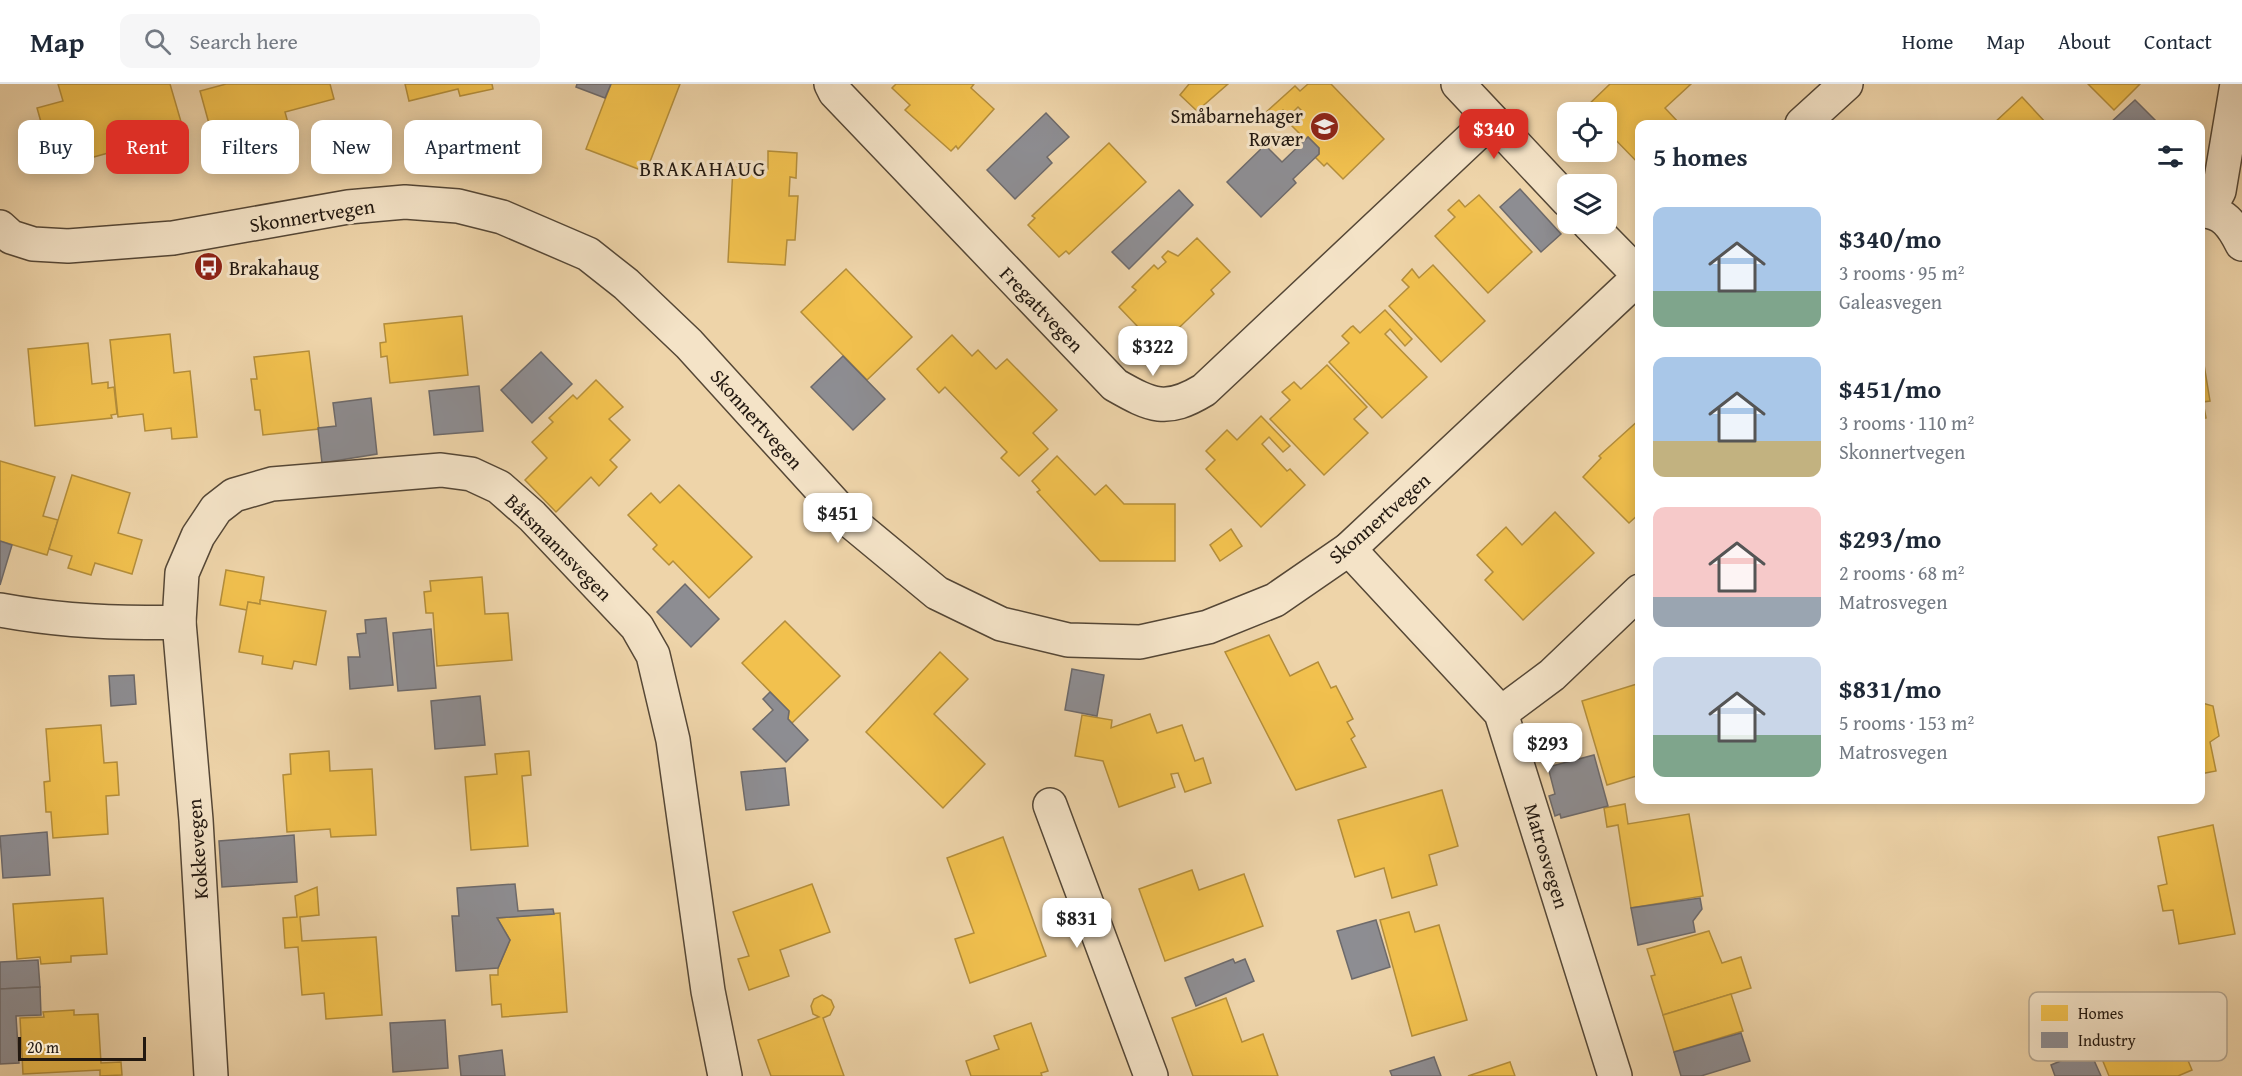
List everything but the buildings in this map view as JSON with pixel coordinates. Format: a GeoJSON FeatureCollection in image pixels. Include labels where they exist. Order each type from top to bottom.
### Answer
{"type":"FeatureCollection","features":[{"type":"Feature","properties":{"kind":"street","name":"Fregattvegen"},"geometry":{"type":"LineString","coordinates":[[831,84],[835,92],[1115,385],[1141,400],[1162,405],[1184,402],[1204,390],[1491,120]]}},
{"type":"Feature","properties":{"kind":"street"},"geometry":{"type":"LineString","coordinates":[[1458,84],[1557,189]]}},
{"type":"Feature","properties":{"kind":"street"},"geometry":{"type":"LineString","coordinates":[[1806,120],[1846,84]]}},
{"type":"Feature","properties":{"kind":"street"},"geometry":{"type":"LineString","coordinates":[[2205,210],[2219,191],[2238,84]]}},
{"type":"Feature","properties":{"kind":"street","name":"Skonnertvegen"},"geometry":{"type":"LineString","coordinates":[[0,227],[11,237],[33,244],[68,246],[173,238],[348,207],[405,202],[458,206],[502,217],[588,254],[626,284],[689,344],[850,521],[937,593],[1001,624],[1068,640],[1140,642],[1208,627],[1275,600],[1349,549],[1635,281]]}},
{"type":"Feature","properties":{"kind":"street"},"geometry":{"type":"LineString","coordinates":[[2205,211],[2226,218],[2242,244]]}},
{"type":"Feature","properties":{"kind":"street"},"geometry":{"type":"LineString","coordinates":[[1599,234],[1635,271]]}},
{"type":"Feature","properties":{"kind":"street","name":"Båtsmannsvegen"},"geometry":{"type":"LineString","coordinates":[[179,622],[182,573],[198,536],[216,509],[234,495],[272,484],[441,470],[471,474],[499,487],[532,516],[637,627],[653,655],[673,740],[708,991],[725,1076]]}},
{"type":"Feature","properties":{"kind":"street","name":"Matrosvegen"},"geometry":{"type":"LineString","coordinates":[[1349,549],[1502,713],[1615,1076]]}},
{"type":"Feature","properties":{"kind":"street"},"geometry":{"type":"LineString","coordinates":[[1502,713],[1552,675],[1635,596]]}},
{"type":"Feature","properties":{"kind":"street"},"geometry":{"type":"LineString","coordinates":[[0,610],[44,618],[111,624],[179,622]]}},
{"type":"Feature","properties":{"kind":"street","name":"Kokkevegen"},"geometry":{"type":"LineString","coordinates":[[179,622],[196,820],[211,1076]]}},
{"type":"Feature","properties":{"kind":"street"},"geometry":{"type":"LineString","coordinates":[[1050,805],[1151,1076]]}},
{"type":"Feature","properties":{"kind":"place","name":"Småbarnehager Røvær"},"geometry":{"type":"Point","coordinates":[1324,126]}},
{"type":"Feature","properties":{"kind":"place","name":"Brakahaug"},"geometry":{"type":"Point","coordinates":[208,267]}},
{"type":"Feature","properties":{"kind":"district","name":"BRAKAHAUG"},"geometry":{"type":"Point","coordinates":[703,168]}}]}
